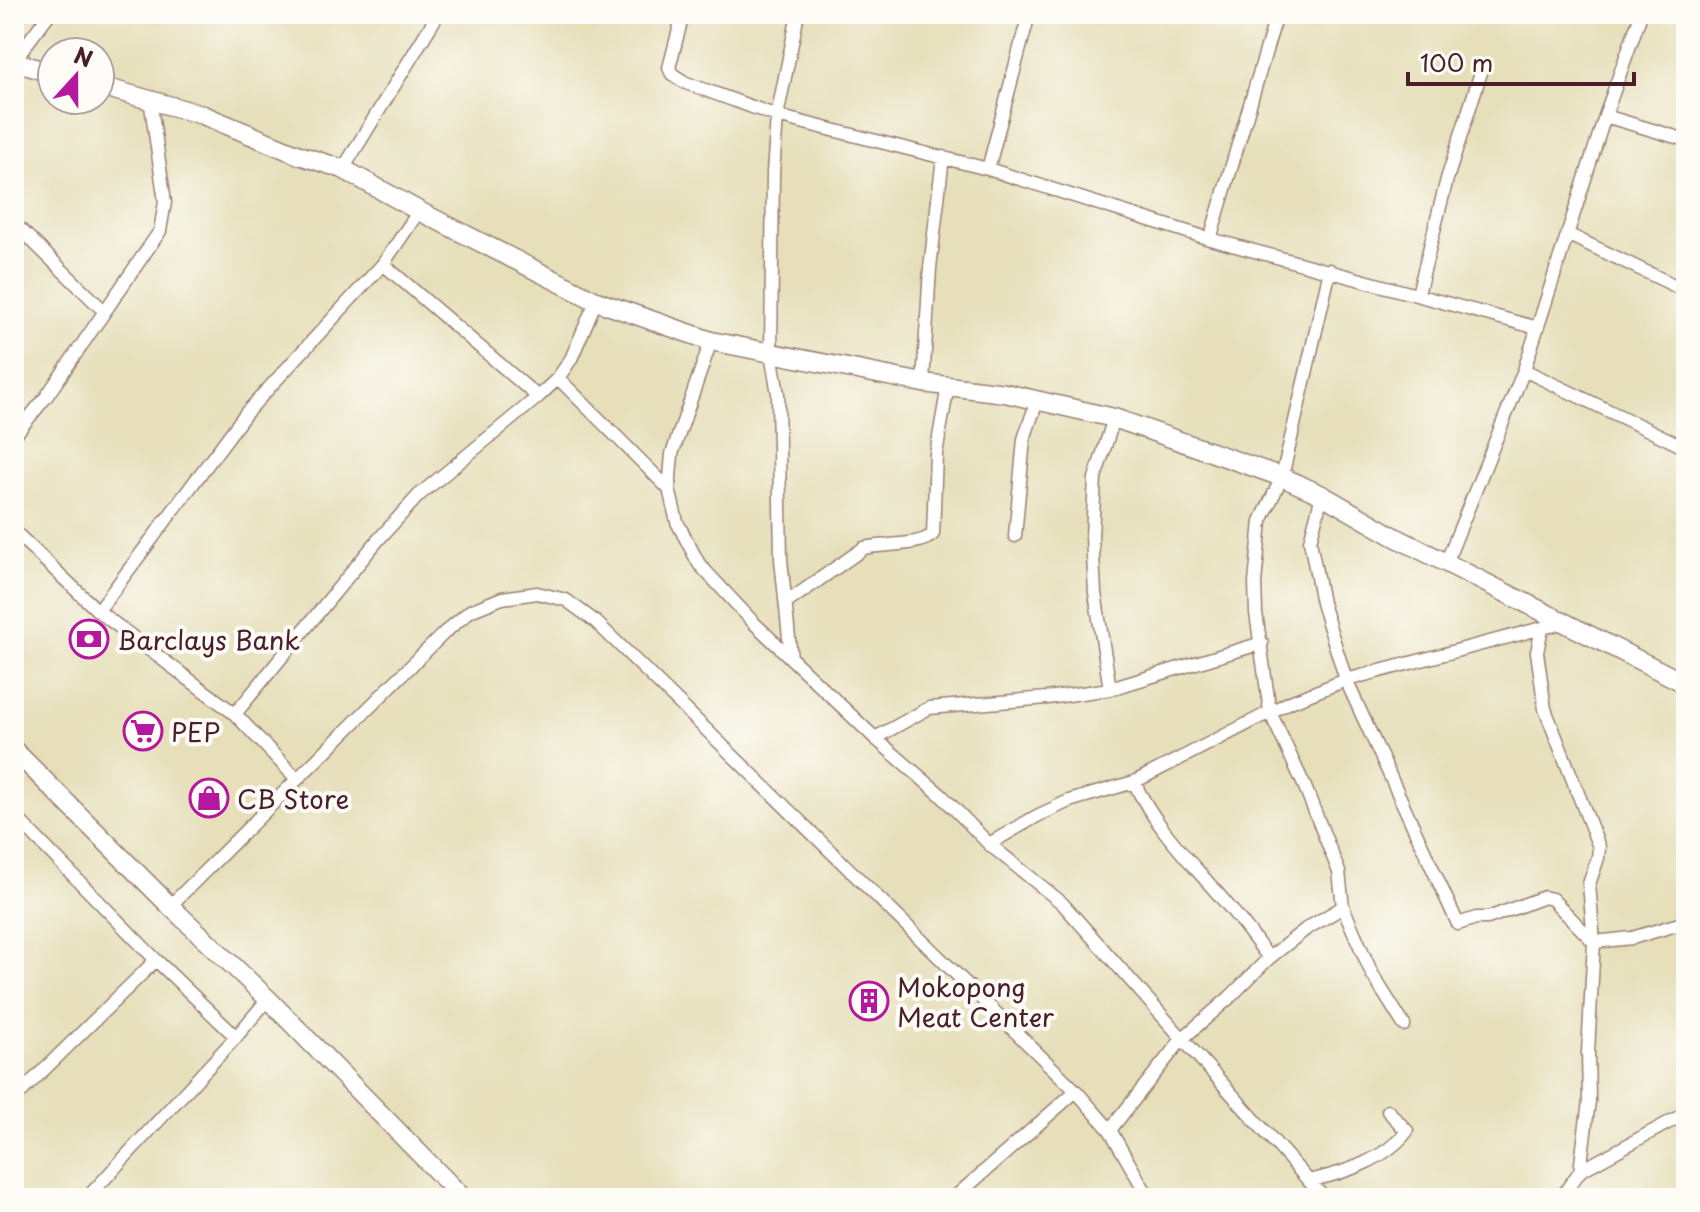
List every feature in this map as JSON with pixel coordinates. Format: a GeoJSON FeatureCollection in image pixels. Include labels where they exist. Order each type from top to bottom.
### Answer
{"type":"FeatureCollection","features":[{"type":"Feature","properties":{"kind":"street"},"geometry":{"type":"LineString","coordinates":[[36,69],[14,61],[49,14]]}},
{"type":"Feature","properties":{"kind":"street"},"geometry":{"type":"LineString","coordinates":[[343,169],[438,14]]}},
{"type":"Feature","properties":{"kind":"street"},"geometry":{"type":"LineString","coordinates":[[683,14],[669,62],[672,74],[686,83],[777,116],[988,169],[1210,239],[1538,328]]}},
{"type":"Feature","properties":{"kind":"street"},"geometry":{"type":"LineString","coordinates":[[791,658],[781,559],[778,394],[771,353],[773,173],[777,116],[798,14]]}},
{"type":"Feature","properties":{"kind":"street"},"geometry":{"type":"LineString","coordinates":[[988,169],[1029,14]]}},
{"type":"Feature","properties":{"kind":"street"},"geometry":{"type":"LineString","coordinates":[[1446,563],[1524,370],[1641,14]]}},
{"type":"Feature","properties":{"kind":"street"},"geometry":{"type":"LineString","coordinates":[[1210,239],[1276,17]]}},
{"type":"Feature","properties":{"kind":"street"},"geometry":{"type":"LineString","coordinates":[[1418,294],[1447,179],[1483,66]]}},
{"type":"Feature","properties":{"kind":"street"},"geometry":{"type":"LineString","coordinates":[[116,90],[203,115],[299,155],[343,169],[596,301],[711,341],[923,383],[1005,393],[1114,418],[1282,477],[1686,684]]}},
{"type":"Feature","properties":{"kind":"street"},"geometry":{"type":"LineString","coordinates":[[14,436],[46,397],[160,231],[165,194],[150,99]]}},
{"type":"Feature","properties":{"kind":"street"},"geometry":{"type":"LineString","coordinates":[[1605,116],[1686,140]]}},
{"type":"Feature","properties":{"kind":"street"},"geometry":{"type":"LineString","coordinates":[[923,383],[930,268],[943,157]]}},
{"type":"Feature","properties":{"kind":"street"},"geometry":{"type":"LineString","coordinates":[[98,611],[246,413],[383,264],[419,211]]}},
{"type":"Feature","properties":{"kind":"street"},"geometry":{"type":"LineString","coordinates":[[14,223],[104,311]]}},
{"type":"Feature","properties":{"kind":"street"},"geometry":{"type":"LineString","coordinates":[[1567,234],[1686,291]]}},
{"type":"Feature","properties":{"kind":"street"},"geometry":{"type":"LineString","coordinates":[[383,264],[538,397]]}},
{"type":"Feature","properties":{"kind":"street"},"geometry":{"type":"LineString","coordinates":[[1330,270],[1282,477],[1261,521],[1255,583],[1256,613],[1270,712],[1305,787],[1339,872],[1343,907],[1372,974],[1404,1025]]}},
{"type":"Feature","properties":{"kind":"street"},"geometry":{"type":"LineString","coordinates":[[235,714],[378,540],[419,495],[558,378],[571,359],[596,301]]}},
{"type":"Feature","properties":{"kind":"street"},"geometry":{"type":"LineString","coordinates":[[711,341],[672,454],[669,489],[677,522],[699,564],[754,623],[875,738],[941,795],[989,844],[1062,903],[1324,1198]]}},
{"type":"Feature","properties":{"kind":"street"},"geometry":{"type":"LineString","coordinates":[[1524,370],[1686,448]]}},
{"type":"Feature","properties":{"kind":"street"},"geometry":{"type":"LineString","coordinates":[[558,378],[669,489]]}},
{"type":"Feature","properties":{"kind":"street"},"geometry":{"type":"LineString","coordinates":[[786,603],[864,548],[920,541],[933,534],[936,454],[948,386]]}},
{"type":"Feature","properties":{"kind":"street"},"geometry":{"type":"LineString","coordinates":[[1015,536],[1024,439],[1037,401]]}},
{"type":"Feature","properties":{"kind":"street"},"geometry":{"type":"LineString","coordinates":[[1110,689],[1095,593],[1092,536],[1095,478],[1114,418]]}},
{"type":"Feature","properties":{"kind":"street"},"geometry":{"type":"LineString","coordinates":[[1322,495],[1310,541],[1322,603],[1346,680],[1458,924],[1488,918],[1544,897],[1552,899],[1594,942]]}},
{"type":"Feature","properties":{"kind":"street"},"geometry":{"type":"LineString","coordinates":[[14,531],[98,611],[235,714],[297,779]]}},
{"type":"Feature","properties":{"kind":"street"},"geometry":{"type":"LineString","coordinates":[[170,906],[444,633],[470,611],[502,598],[537,593],[566,600],[596,622],[1076,1091],[1110,1130],[1149,1198]]}},
{"type":"Feature","properties":{"kind":"street"},"geometry":{"type":"LineString","coordinates":[[989,844],[1069,801],[1134,782],[1270,712],[1346,680],[1565,622]]}},
{"type":"Feature","properties":{"kind":"street"},"geometry":{"type":"LineString","coordinates":[[1542,628],[1537,652],[1545,709],[1599,847],[1589,884],[1594,942],[1588,1052],[1589,1101],[1580,1171]]}},
{"type":"Feature","properties":{"kind":"street"},"geometry":{"type":"LineString","coordinates":[[875,738],[929,708],[1110,689],[1262,643]]}},
{"type":"Feature","properties":{"kind":"street"},"geometry":{"type":"LineString","coordinates":[[14,750],[268,999],[463,1198]]}},
{"type":"Feature","properties":{"kind":"street"},"geometry":{"type":"LineString","coordinates":[[1134,782],[1143,801],[1178,849],[1231,908],[1269,958]]}},
{"type":"Feature","properties":{"kind":"street"},"geometry":{"type":"LineString","coordinates":[[14,815],[236,1037]]}},
{"type":"Feature","properties":{"kind":"street"},"geometry":{"type":"LineString","coordinates":[[1110,1130],[1182,1039],[1269,958],[1306,929],[1343,907]]}},
{"type":"Feature","properties":{"kind":"street"},"geometry":{"type":"LineString","coordinates":[[1594,942],[1632,938],[1686,922]]}},
{"type":"Feature","properties":{"kind":"street"},"geometry":{"type":"LineString","coordinates":[[14,1099],[156,960]]}},
{"type":"Feature","properties":{"kind":"street"},"geometry":{"type":"LineString","coordinates":[[87,1198],[268,999]]}},
{"type":"Feature","properties":{"kind":"street"},"geometry":{"type":"LineString","coordinates":[[954,1198],[1076,1091]]}},
{"type":"Feature","properties":{"kind":"street"},"geometry":{"type":"LineString","coordinates":[[1309,1181],[1349,1171],[1398,1143],[1407,1131],[1388,1111]]}},
{"type":"Feature","properties":{"kind":"street"},"geometry":{"type":"LineString","coordinates":[[1561,1198],[1580,1171],[1686,1113]]}},
{"type":"Feature","properties":{"kind":"place","name":"Barclays Bank"},"geometry":{"type":"Point","coordinates":[89,639]}},
{"type":"Feature","properties":{"kind":"place","name":"PEP"},"geometry":{"type":"Point","coordinates":[143,731]}},
{"type":"Feature","properties":{"kind":"place","name":"CB Store"},"geometry":{"type":"Point","coordinates":[209,798]}},
{"type":"Feature","properties":{"kind":"place","name":"Mokopong Meat Center"},"geometry":{"type":"Point","coordinates":[869,1001]}}]}
